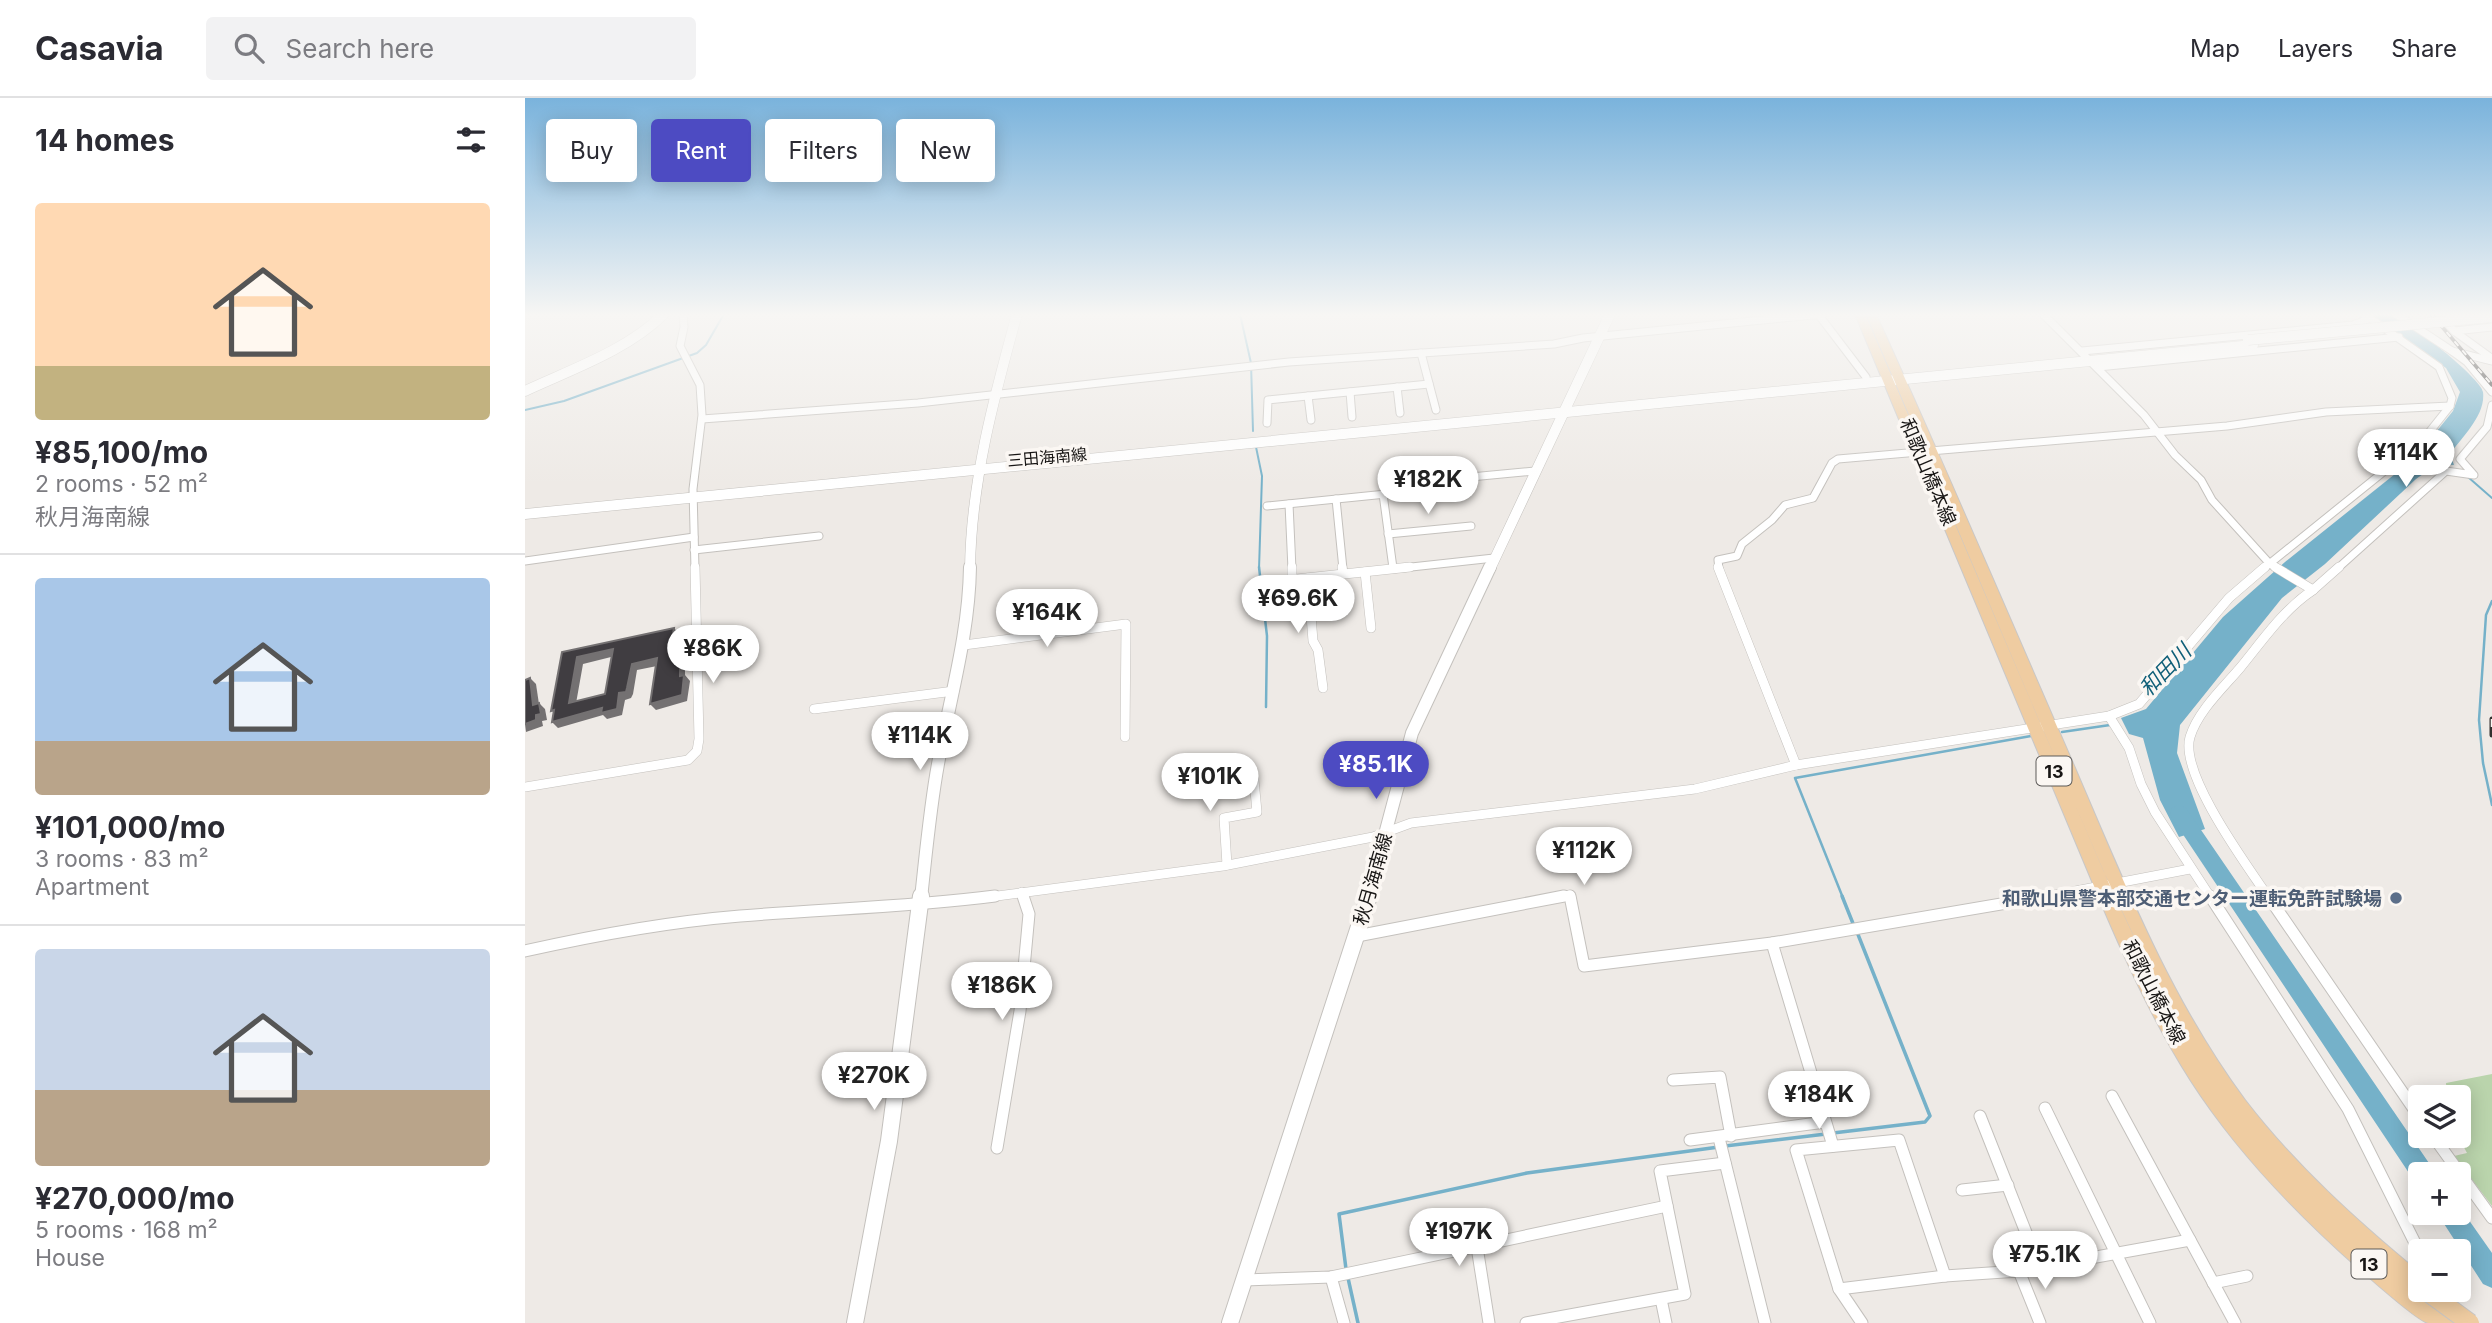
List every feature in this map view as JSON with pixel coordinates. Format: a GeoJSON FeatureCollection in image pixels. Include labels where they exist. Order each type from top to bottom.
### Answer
{"type":"FeatureCollection","features":[{"type":"Feature","properties":{"kind":"main road"},"geometry":{"type":"LineString","coordinates":[[525,391],[565,371]]}},
{"type":"Feature","properties":{"kind":"main road"},"geometry":{"type":"LineString","coordinates":[[855,1323],[889,1141],[938,765],[964,645],[969,607],[970,541],[981,466],[1001,371]]}},
{"type":"Feature","properties":{"kind":"main road","name":"秋月海南線"},"geometry":{"type":"LineString","coordinates":[[1230,1323],[1357,936],[1388,830],[1412,733],[1584,371]]}},
{"type":"Feature","properties":{"kind":"main road","name":"和歌山橋本線"},"geometry":{"type":"LineString","coordinates":[[1890,371],[1894,378]]}},
{"type":"Feature","properties":{"kind":"main road","name":"和歌山橋本線"},"geometry":{"type":"LineString","coordinates":[[1892,371],[2110,884],[2160,1009],[2199,1075],[2238,1129],[2306,1195],[2372,1267],[2444,1323]]}},
{"type":"Feature","properties":{"kind":"main road"},"geometry":{"type":"LineString","coordinates":[[1567,409],[1961,371]]}},
{"type":"Feature","properties":{"kind":"main road"},"geometry":{"type":"LineString","coordinates":[[1567,409],[1865,377],[1894,378]]}},
{"type":"Feature","properties":{"kind":"main road","name":"三田海南線"},"geometry":{"type":"LineString","coordinates":[[525,508],[1567,409]]}},
{"type":"Feature","properties":{"kind":"main road","name":"三田海南線"},"geometry":{"type":"LineString","coordinates":[[525,514],[693,494]]}},
{"type":"Feature","properties":{"kind":"main road","name":"和歌山橋本線"},"geometry":{"type":"LineString","coordinates":[[2306,1195],[2408,1276]]}},
{"type":"Feature","properties":{"kind":"main road"},"geometry":{"type":"LineString","coordinates":[[2441,1302],[2469,1323]]}},
{"type":"Feature","properties":{"kind":"street"},"geometry":{"type":"LineString","coordinates":[[525,787],[688,760],[697,751],[699,739],[693,494],[702,419],[700,385],[693,371]]}},
{"type":"Feature","properties":{"kind":"street"},"geometry":{"type":"LineString","coordinates":[[702,419],[995,395],[1207,371]]}},
{"type":"Feature","properties":{"kind":"street"},"geometry":{"type":"LineString","coordinates":[[1426,371],[1436,410]]}},
{"type":"Feature","properties":{"kind":"street"},"geometry":{"type":"LineString","coordinates":[[1861,371],[1865,377]]}},
{"type":"Feature","properties":{"kind":"street"},"geometry":{"type":"LineString","coordinates":[[2102,371],[2144,415],[2175,455],[2201,480],[2212,500],[2270,564],[2311,588]]}},
{"type":"Feature","properties":{"kind":"street"},"geometry":{"type":"LineString","coordinates":[[525,951],[619,930],[739,916],[920,906],[1227,865],[1373,837],[1388,830],[1448,817],[1540,810],[1660,795],[1796,765],[2109,716],[2139,704],[2229,598],[2292,543],[2423,440],[2450,406],[2452,398],[2441,371]]}},
{"type":"Feature","properties":{"kind":"street"},"geometry":{"type":"LineString","coordinates":[[2475,371],[2492,391]]}},
{"type":"Feature","properties":{"kind":"street"},"geometry":{"type":"LineString","coordinates":[[1268,422],[1268,400],[1429,384]]}},
{"type":"Feature","properties":{"kind":"street"},"geometry":{"type":"LineString","coordinates":[[1397,387],[1400,413]]}},
{"type":"Feature","properties":{"kind":"street"},"geometry":{"type":"LineString","coordinates":[[1350,392],[1352,417]]}},
{"type":"Feature","properties":{"kind":"street"},"geometry":{"type":"LineString","coordinates":[[1308,396],[1311,420]]}},
{"type":"Feature","properties":{"kind":"street"},"geometry":{"type":"LineString","coordinates":[[2408,1100],[2221,827],[2193,768],[2189,739],[2200,716],[2292,604],[2446,471],[2474,475],[2460,459],[2487,427],[2492,405]]}},
{"type":"Feature","properties":{"kind":"street"},"geometry":{"type":"LineString","coordinates":[[1796,765],[1717,564],[1718,560],[1737,556],[1742,544],[1772,520],[1785,505],[1813,498],[1832,463],[1838,459],[2157,432],[2326,412],[2450,406]]}},
{"type":"Feature","properties":{"kind":"street"},"geometry":{"type":"LineString","coordinates":[[1267,506],[1396,493],[1397,484],[1535,471]]}},
{"type":"Feature","properties":{"kind":"street"},"geometry":{"type":"LineString","coordinates":[[1383,494],[1393,568]]}},
{"type":"Feature","properties":{"kind":"street"},"geometry":{"type":"LineString","coordinates":[[1336,499],[1343,574]]}},
{"type":"Feature","properties":{"kind":"street"},"geometry":{"type":"LineString","coordinates":[[1289,504],[1292,579]]}},
{"type":"Feature","properties":{"kind":"street"},"geometry":{"type":"LineString","coordinates":[[1388,534],[1471,526]]}},
{"type":"Feature","properties":{"kind":"street"},"geometry":{"type":"LineString","coordinates":[[694,550],[819,536]]}},
{"type":"Feature","properties":{"kind":"street"},"geometry":{"type":"LineString","coordinates":[[525,561],[694,537]]}},
{"type":"Feature","properties":{"kind":"street"},"geometry":{"type":"LineString","coordinates":[[1269,582],[1495,558]]}},
{"type":"Feature","properties":{"kind":"street"},"geometry":{"type":"LineString","coordinates":[[1366,572],[1371,628]]}},
{"type":"Feature","properties":{"kind":"street"},"geometry":{"type":"LineString","coordinates":[[1308,578],[1313,641],[1318,649],[1323,688]]}},
{"type":"Feature","properties":{"kind":"street"},"geometry":{"type":"LineString","coordinates":[[964,645],[1126,624],[1125,737]]}},
{"type":"Feature","properties":{"kind":"street"},"geometry":{"type":"LineString","coordinates":[[814,709],[954,691]]}},
{"type":"Feature","properties":{"kind":"street"},"geometry":{"type":"LineString","coordinates":[[2109,716],[2129,748],[2141,784],[2155,812],[2348,1110],[2413,1239]]}},
{"type":"Feature","properties":{"kind":"street"},"geometry":{"type":"LineString","coordinates":[[1227,865],[1224,818],[1257,812],[1254,780]]}},
{"type":"Feature","properties":{"kind":"street"},"geometry":{"type":"LineString","coordinates":[[1357,936],[1570,895],[1584,966],[1772,943],[1949,915],[2190,869]]}},
{"type":"Feature","properties":{"kind":"street"},"geometry":{"type":"LineString","coordinates":[[997,1148],[1020,1011],[1029,914],[1022,892]]}},
{"type":"Feature","properties":{"kind":"street"},"geometry":{"type":"LineString","coordinates":[[1772,943],[1833,1146]]}},
{"type":"Feature","properties":{"kind":"street"},"geometry":{"type":"LineString","coordinates":[[1673,1080],[1720,1077],[1725,1163],[1765,1323]]}},
{"type":"Feature","properties":{"kind":"street"},"geometry":{"type":"LineString","coordinates":[[2112,1096],[2235,1323]]}},
{"type":"Feature","properties":{"kind":"street"},"geometry":{"type":"LineString","coordinates":[[2045,1108],[2150,1323]]}},
{"type":"Feature","properties":{"kind":"street"},"geometry":{"type":"LineString","coordinates":[[1980,1116],[2041,1268]]}},
{"type":"Feature","properties":{"kind":"street"},"geometry":{"type":"LineString","coordinates":[[1690,1140],[1825,1122]]}},
{"type":"Feature","properties":{"kind":"street"},"geometry":{"type":"LineString","coordinates":[[1862,1323],[1839,1289],[1796,1150],[1899,1140],[1945,1276]]}},
{"type":"Feature","properties":{"kind":"street"},"geometry":{"type":"LineString","coordinates":[[2442,1148],[2492,1218]]}},
{"type":"Feature","properties":{"kind":"street"},"geometry":{"type":"LineString","coordinates":[[1526,1323],[1685,1294],[1660,1171],[1725,1163]]}},
{"type":"Feature","properties":{"kind":"street"},"geometry":{"type":"LineString","coordinates":[[1962,1190],[2008,1185]]}},
{"type":"Feature","properties":{"kind":"street"},"geometry":{"type":"LineString","coordinates":[[1245,1280],[1331,1277],[1667,1206]]}},
{"type":"Feature","properties":{"kind":"street"},"geometry":{"type":"LineString","coordinates":[[1839,1289],[2041,1268],[2190,1240]]}},
{"type":"Feature","properties":{"kind":"street"},"geometry":{"type":"LineString","coordinates":[[1477,1247],[1489,1323]]}},
{"type":"Feature","properties":{"kind":"street"},"geometry":{"type":"LineString","coordinates":[[2019,1271],[2040,1323]]}},
{"type":"Feature","properties":{"kind":"street"},"geometry":{"type":"LineString","coordinates":[[2213,1283],[2247,1276]]}},
{"type":"Feature","properties":{"kind":"street"},"geometry":{"type":"LineString","coordinates":[[1331,1277],[1344,1323]]}},
{"type":"Feature","properties":{"kind":"street"},"geometry":{"type":"LineString","coordinates":[[1661,1298],[1666,1323]]}},
{"type":"Feature","properties":{"kind":"street"},"geometry":{"type":"LineString","coordinates":[[2452,1302],[2469,1323]]}},
{"type":"Feature","properties":{"kind":"green space"},"geometry":{"type":"Polygon","coordinates":[[[2492,1074],[2492,1206],[2471,1178],[2471,1162],[2459,1162],[2454,1156],[2467,1153],[2464,1148],[2471,1148],[2471,1085],[2446,1083],[2492,1074]]]}},
{"type":"Feature","properties":{"kind":"water"},"geometry":{"type":"Polygon","coordinates":[[[2448,371],[2466,371],[2483,392],[2483,401],[2477,417],[2450,454],[2454,465],[2437,464],[2416,479],[2325,564],[2282,598],[2180,725],[2177,753],[2205,829],[2179,837],[2160,800],[2143,738],[2129,734],[2121,718],[2146,709],[2223,617],[2285,562],[2415,458],[2453,411],[2460,392],[2448,371]]]}},
{"type":"Feature","properties":{"kind":"building"},"geometry":{"type":"Polygon","coordinates":[[[674,628],[670,651],[680,649],[680,676],[684,675],[682,695],[650,704],[657,658],[632,664],[626,692],[619,693],[617,709],[601,713],[602,708],[552,722],[554,710],[551,711],[562,652],[674,628]],[[613,649],[577,657],[569,703],[605,694],[613,649]]]}},
{"type":"Feature","properties":{"kind":"building"},"geometry":{"type":"Polygon","coordinates":[[[530,678],[533,705],[539,703],[541,714],[536,715],[536,720],[525,724],[525,680],[530,678]]]}},
{"type":"Feature","properties":{"kind":"waterway"},"geometry":{"type":"LineString","coordinates":[[525,410],[564,401],[647,371]]}},
{"type":"Feature","properties":{"kind":"waterway"},"geometry":{"type":"LineString","coordinates":[[1251,371],[1253,431]]}},
{"type":"Feature","properties":{"kind":"waterway"},"geometry":{"type":"LineString","coordinates":[[1256,447],[1262,476],[1259,567]]}},
{"type":"Feature","properties":{"kind":"waterway"},"geometry":{"type":"LineString","coordinates":[[2468,477],[2492,498]]}},
{"type":"Feature","properties":{"kind":"waterway"},"geometry":{"type":"LineString","coordinates":[[1259,567],[1267,636],[1266,707]]}},
{"type":"Feature","properties":{"kind":"waterway"},"geometry":{"type":"LineString","coordinates":[[2492,601],[2486,615],[2479,720],[2483,763],[2492,805]]}},
{"type":"Feature","properties":{"kind":"waterway"},"geometry":{"type":"LineString","coordinates":[[2062,732],[2110,725]]}},
{"type":"Feature","properties":{"kind":"waterway"},"geometry":{"type":"LineString","coordinates":[[1843,898],[1795,778],[2031,736]]}},
{"type":"Feature","properties":{"kind":"waterway","name":"和田川"},"geometry":{"type":"LineString","coordinates":[[2179,813],[2415,1162]]}},
{"type":"Feature","properties":{"kind":"waterway"},"geometry":{"type":"LineString","coordinates":[[1842,896],[1854,926]]}},
{"type":"Feature","properties":{"kind":"waterway"},"geometry":{"type":"LineString","coordinates":[[1833,1133],[1925,1122],[1930,1116],[1857,932]]}},
{"type":"Feature","properties":{"kind":"waterway"},"geometry":{"type":"LineString","coordinates":[[1725,1146],[1826,1134]]}},
{"type":"Feature","properties":{"kind":"waterway"},"geometry":{"type":"LineString","coordinates":[[1346,1269],[1339,1214],[1527,1173],[1719,1147]]}},
{"type":"Feature","properties":{"kind":"waterway","name":"和田川"},"geometry":{"type":"LineString","coordinates":[[2457,1225],[2492,1275]]}},
{"type":"Feature","properties":{"kind":"waterway"},"geometry":{"type":"LineString","coordinates":[[1348,1278],[1358,1323]]}},
{"type":"Feature","properties":{"kind":"railway"},"geometry":{"type":"LineString","coordinates":[[2480,371],[2492,385]]}},
{"type":"Feature","properties":{"kind":"railway"},"geometry":{"type":"LineString","coordinates":[[2492,719],[2492,735]]}},
{"type":"Feature","properties":{"kind":"place","name":"和歌山県警本部交通センター運転免許試験場"},"geometry":{"type":"Point","coordinates":[2396,898]}}]}
